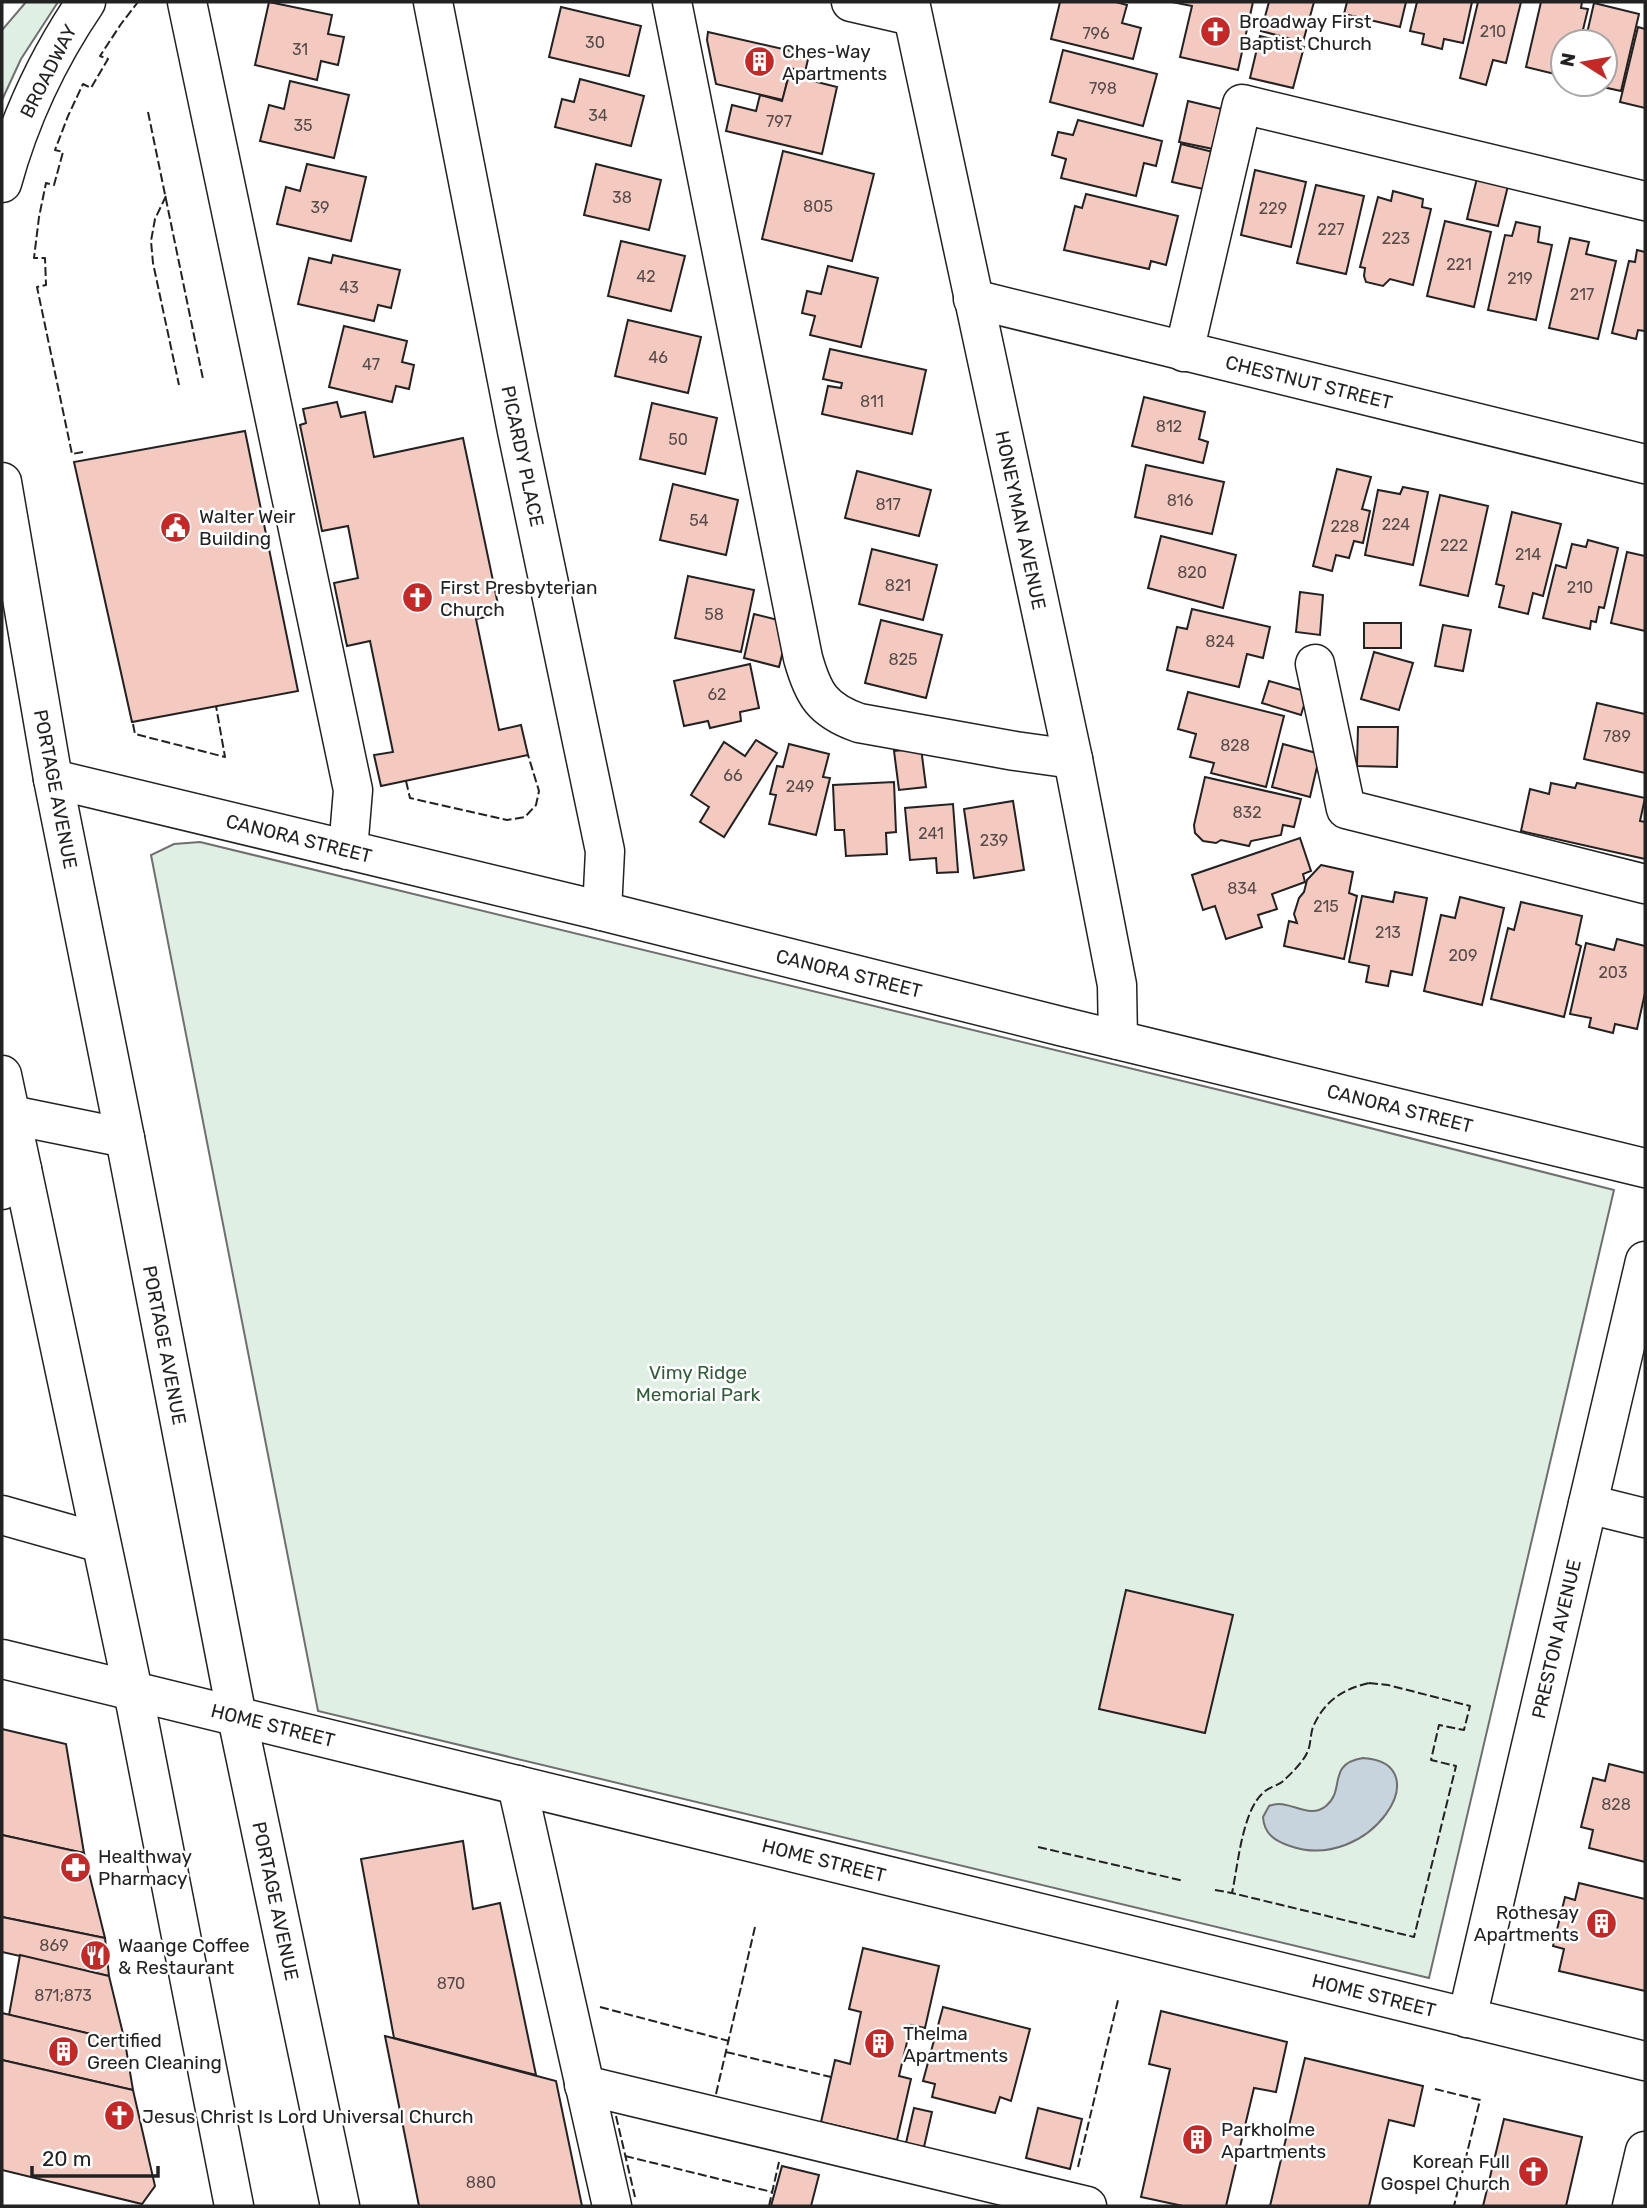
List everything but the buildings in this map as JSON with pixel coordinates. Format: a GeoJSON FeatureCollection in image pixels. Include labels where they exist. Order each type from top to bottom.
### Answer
{"type":"FeatureCollection","features":[{"type":"Feature","properties":{"kind":"main road","name":"BROADWAY"},"geometry":{"type":"LineString","coordinates":[[2,183],[9,155],[29,102],[61,38],[86,2]]}},
{"type":"Feature","properties":{"kind":"main road"},"geometry":{"type":"LineString","coordinates":[[187,2],[353,790],[348,850]]}},
{"type":"Feature","properties":{"kind":"main road","name":"PICARDY PLACE"},"geometry":{"type":"LineString","coordinates":[[433,2],[517,431],[605,851],[602,911]]}},
{"type":"Feature","properties":{"kind":"main road"},"geometry":{"type":"LineString","coordinates":[[672,2],[803,658],[817,695],[827,707],[840,716],[859,723],[1073,759]]}},
{"type":"Feature","properties":{"kind":"main road"},"geometry":{"type":"LineString","coordinates":[[851,2],[911,9]]}},
{"type":"Feature","properties":{"kind":"main road","name":"HONEYMAN AVENUE"},"geometry":{"type":"LineString","coordinates":[[911,9],[1073,759],[1117,985],[1118,1040]]}},
{"type":"Feature","properties":{"kind":"main road"},"geometry":{"type":"LineString","coordinates":[[1184,352],[1242,104],[1645,201]]}},
{"type":"Feature","properties":{"kind":"main road","name":"CHESTNUT STREET"},"geometry":{"type":"LineString","coordinates":[[973,299],[1645,464]]}},
{"type":"Feature","properties":{"kind":"main road","name":"PORTAGE AVENUE"},"geometry":{"type":"LineString","coordinates":[[2,482],[53,779],[237,1717],[340,2206]]}},
{"type":"Feature","properties":{"kind":"main road"},"geometry":{"type":"LineString","coordinates":[[1315,664],[1346,809],[1645,884]]}},
{"type":"Feature","properties":{"kind":"main road","name":"CANORA STREET"},"geometry":{"type":"LineString","coordinates":[[53,779],[1645,1168]]}},
{"type":"Feature","properties":{"kind":"main road"},"geometry":{"type":"LineString","coordinates":[[2,1075],[12,1180],[101,1543],[133,1691],[234,2206]]}},
{"type":"Feature","properties":{"kind":"main road"},"geometry":{"type":"LineString","coordinates":[[6,1114],[125,1138]]}},
{"type":"Feature","properties":{"kind":"main road","name":"PRESTON AVENUE"},"geometry":{"type":"LineString","coordinates":[[1467,2018],[1645,1261]]}},
{"type":"Feature","properties":{"kind":"main road"},"geometry":{"type":"LineString","coordinates":[[1588,1504],[1645,1518]]}},
{"type":"Feature","properties":{"kind":"main road"},"geometry":{"type":"LineString","coordinates":[[2,1516],[101,1543]]}},
{"type":"Feature","properties":{"kind":"main road","name":"HOME STREET"},"geometry":{"type":"LineString","coordinates":[[3,1654],[237,1717],[1645,2061]]}},
{"type":"Feature","properties":{"kind":"main road"},"geometry":{"type":"LineString","coordinates":[[517,1785],[611,2206]]}},
{"type":"Feature","properties":{"kind":"main road"},"geometry":{"type":"LineString","coordinates":[[584,2085],[1087,2206]]}},
{"type":"Feature","properties":{"kind":"main road"},"geometry":{"type":"LineString","coordinates":[[1632,2206],[1645,2151]]}},
{"type":"Feature","properties":{"kind":"green space"},"geometry":{"type":"Polygon","coordinates":[[[26,2],[58,2],[21,59],[2,100],[2,30],[26,2]]]}},
{"type":"Feature","properties":{"kind":"green space","name":"Vimy Ridge Memorial Park"},"geometry":{"type":"Polygon","coordinates":[[[200,842],[1236,1094],[1614,1190],[1429,1978],[318,1711],[151,855],[174,844],[200,842]]]}},
{"type":"Feature","properties":{"kind":"shaded area"},"geometry":{"type":"Polygon","coordinates":[[[1363,1758],[1386,1764],[1396,1778],[1395,1795],[1386,1814],[1369,1832],[1346,1845],[1319,1850],[1290,1846],[1275,1839],[1268,1832],[1263,1817],[1269,1806],[1283,1804],[1305,1810],[1319,1810],[1332,1800],[1344,1766],[1363,1758]]]}},
{"type":"Feature","properties":{"kind":"fence"},"geometry":{"type":"LineString","coordinates":[[83,452],[72,454],[37,287],[46,285],[45,258],[34,258],[39,217],[46,183],[54,185],[63,152],[55,150],[68,116],[83,84],[91,88],[108,59],[100,56],[138,2]]}},
{"type":"Feature","properties":{"kind":"fence"},"geometry":{"type":"LineString","coordinates":[[148,112],[203,379]]}},
{"type":"Feature","properties":{"kind":"fence"},"geometry":{"type":"LineString","coordinates":[[166,196],[155,219],[151,241],[153,263],[179,385]]}},
{"type":"Feature","properties":{"kind":"fence"},"geometry":{"type":"LineString","coordinates":[[133,724],[135,734],[225,757],[216,706]]}},
{"type":"Feature","properties":{"kind":"fence"},"geometry":{"type":"LineString","coordinates":[[406,781],[410,798],[507,820],[525,817],[536,805],[539,791],[528,755]]}},
{"type":"Feature","properties":{"kind":"fence"},"geometry":{"type":"LineString","coordinates":[[1369,1683],[1388,1685],[1470,1706],[1464,1730],[1439,1725],[1431,1760],[1456,1766],[1414,1937],[1232,1893],[1246,1825],[1257,1800],[1266,1790],[1282,1782],[1303,1760],[1317,1718],[1329,1703],[1343,1693],[1369,1683]]}},
{"type":"Feature","properties":{"kind":"fence"},"geometry":{"type":"LineString","coordinates":[[1038,1847],[1184,1881]]}},
{"type":"Feature","properties":{"kind":"fence"},"geometry":{"type":"LineString","coordinates":[[1215,1890],[1232,1893]]}},
{"type":"Feature","properties":{"kind":"fence"},"geometry":{"type":"LineString","coordinates":[[716,2094],[755,1927]]}},
{"type":"Feature","properties":{"kind":"fence"},"geometry":{"type":"LineString","coordinates":[[1078,2167],[1118,2000]]}},
{"type":"Feature","properties":{"kind":"fence"},"geometry":{"type":"LineString","coordinates":[[600,2007],[729,2041]]}},
{"type":"Feature","properties":{"kind":"fence"},"geometry":{"type":"LineString","coordinates":[[726,2052],[831,2077]]}},
{"type":"Feature","properties":{"kind":"fence"},"geometry":{"type":"LineString","coordinates":[[1435,2089],[1480,2100],[1454,2206]]}},
{"type":"Feature","properties":{"kind":"fence"},"geometry":{"type":"LineString","coordinates":[[616,2116],[635,2197]]}},
{"type":"Feature","properties":{"kind":"fence"},"geometry":{"type":"LineString","coordinates":[[625,2156],[772,2192]]}},
{"type":"Feature","properties":{"kind":"fence"},"geometry":{"type":"LineString","coordinates":[[769,2206],[779,2162]]}},
{"type":"Feature","properties":{"kind":"place","name":"Broadway First Baptist Church"},"geometry":{"type":"Point","coordinates":[1216,32]}},
{"type":"Feature","properties":{"kind":"place","name":"Ches-Way Apartments"},"geometry":{"type":"Point","coordinates":[759,62]}},
{"type":"Feature","properties":{"kind":"place","name":"Walter Weir Building"},"geometry":{"type":"Point","coordinates":[176,527]}},
{"type":"Feature","properties":{"kind":"place","name":"First Presbyterian Church"},"geometry":{"type":"Point","coordinates":[417,598]}},
{"type":"Feature","properties":{"kind":"place","name":"Healthway Pharmacy"},"geometry":{"type":"Point","coordinates":[75,1867]}},
{"type":"Feature","properties":{"kind":"place","name":"Rothesay Apartments"},"geometry":{"type":"Point","coordinates":[1602,1923]}},
{"type":"Feature","properties":{"kind":"place","name":"Waange Coffee & Restaurant"},"geometry":{"type":"Point","coordinates":[95,1956]}},
{"type":"Feature","properties":{"kind":"place","name":"Thelma Apartments"},"geometry":{"type":"Point","coordinates":[880,2044]}},
{"type":"Feature","properties":{"kind":"place","name":"Certified Green Cleaning"},"geometry":{"type":"Point","coordinates":[64,2051]}},
{"type":"Feature","properties":{"kind":"place","name":"Jesus Christ Is Lord Universal Church"},"geometry":{"type":"Point","coordinates":[119,2116]}},
{"type":"Feature","properties":{"kind":"place","name":"Parkholme Apartments"},"geometry":{"type":"Point","coordinates":[1198,2140]}},
{"type":"Feature","properties":{"kind":"place","name":"Korean Full Gospel Church"},"geometry":{"type":"Point","coordinates":[1533,2172]}}]}
